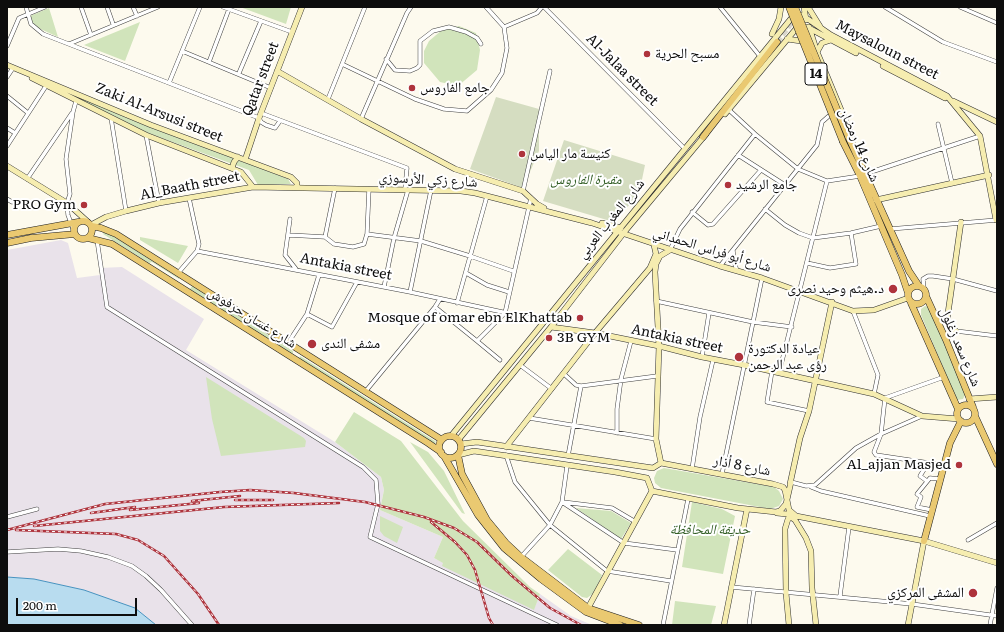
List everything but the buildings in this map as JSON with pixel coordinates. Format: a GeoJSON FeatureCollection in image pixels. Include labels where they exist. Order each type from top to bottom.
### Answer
{"type":"FeatureCollection","features":[{"type":"Feature","properties":{"kind":"main road","name":"شارع 14 رمضان"},"geometry":{"type":"LineString","coordinates":[[787,7],[843,142],[852,151]]}},
{"type":"Feature","properties":{"kind":"main road","name":"شارع 14 رمضان"},"geometry":{"type":"LineString","coordinates":[[795,7],[848,136],[852,151],[890,229],[908,271],[922,288]]}},
{"type":"Feature","properties":{"kind":"main road"},"geometry":{"type":"LineString","coordinates":[[704,137],[777,42]]}},
{"type":"Feature","properties":{"kind":"main road","name":"شارع 14 رمضان"},"geometry":{"type":"LineString","coordinates":[[863,175],[881,226],[902,275],[909,298]]}},
{"type":"Feature","properties":{"kind":"main road"},"geometry":{"type":"LineString","coordinates":[[7,235],[78,222],[90,224],[92,232],[88,238],[79,238],[74,232],[75,226],[78,222]]}},
{"type":"Feature","properties":{"kind":"main road","name":"شارع غسان حرفوش"},"geometry":{"type":"LineString","coordinates":[[90,224],[116,234],[442,440]]}},
{"type":"Feature","properties":{"kind":"main road"},"geometry":{"type":"LineString","coordinates":[[39,230],[41,237]]}},
{"type":"Feature","properties":{"kind":"main road"},"geometry":{"type":"LineString","coordinates":[[7,243],[74,232]]}},
{"type":"Feature","properties":{"kind":"main road"},"geometry":{"type":"LineString","coordinates":[[16,233],[17,241]]}},
{"type":"Feature","properties":{"kind":"main road","name":"شارع غسان حرفوش"},"geometry":{"type":"LineString","coordinates":[[88,238],[112,244],[145,264],[442,454]]}},
{"type":"Feature","properties":{"kind":"main road"},"geometry":{"type":"LineString","coordinates":[[145,264],[164,272],[180,283],[186,282],[186,278]]}},
{"type":"Feature","properties":{"kind":"main road"},"geometry":{"type":"LineString","coordinates":[[922,288],[913,286],[909,298],[920,304],[926,296]]}},
{"type":"Feature","properties":{"kind":"main road","name":"شارع سعد زغلول"},"geometry":{"type":"LineString","coordinates":[[922,288],[946,340],[973,407]]}},
{"type":"Feature","properties":{"kind":"main road","name":"شارع سعد زغلول"},"geometry":{"type":"LineString","coordinates":[[909,298],[958,409]]}},
{"type":"Feature","properties":{"kind":"main road"},"geometry":{"type":"LineString","coordinates":[[294,358],[298,350]]}},
{"type":"Feature","properties":{"kind":"main road"},"geometry":{"type":"LineString","coordinates":[[924,541],[943,466],[950,443],[960,420],[958,409],[967,404],[973,407],[975,416],[997,464]]}},
{"type":"Feature","properties":{"kind":"main road"},"geometry":{"type":"LineString","coordinates":[[960,420],[971,422],[975,416]]}},
{"type":"Feature","properties":{"kind":"main road"},"geometry":{"type":"LineString","coordinates":[[442,454],[451,458],[458,455],[461,450],[460,442],[451,436],[442,440],[439,446],[442,454],[478,515],[504,548],[541,579],[586,612],[620,625]]}},
{"type":"Feature","properties":{"kind":"main road"},"geometry":{"type":"LineString","coordinates":[[458,455],[462,474],[487,520],[506,543],[521,557],[588,608],[639,625]]}},
{"type":"Feature","properties":{"kind":"street"},"geometry":{"type":"LineString","coordinates":[[26,7],[31,24],[38,31],[169,83],[260,116],[280,121],[407,168],[407,189],[394,238],[384,287]]}},
{"type":"Feature","properties":{"kind":"street"},"geometry":{"type":"LineString","coordinates":[[7,46],[19,18],[46,7]]}},
{"type":"Feature","properties":{"kind":"street"},"geometry":{"type":"LineString","coordinates":[[80,7],[91,35]]}},
{"type":"Feature","properties":{"kind":"street"},"geometry":{"type":"LineString","coordinates":[[107,7],[113,24]]}},
{"type":"Feature","properties":{"kind":"street"},"geometry":{"type":"LineString","coordinates":[[133,7],[136,16]]}},
{"type":"Feature","properties":{"kind":"street"},"geometry":{"type":"LineString","coordinates":[[69,44],[113,24],[158,7]]}},
{"type":"Feature","properties":{"kind":"street"},"geometry":{"type":"LineString","coordinates":[[169,83],[200,7]]}},
{"type":"Feature","properties":{"kind":"street"},"geometry":{"type":"LineString","coordinates":[[223,7],[292,32]]}},
{"type":"Feature","properties":{"kind":"street","name":"Qatar street"},"geometry":{"type":"LineString","coordinates":[[245,160],[260,116],[302,7]]}},
{"type":"Feature","properties":{"kind":"street"},"geometry":{"type":"LineString","coordinates":[[328,99],[365,7]]}},
{"type":"Feature","properties":{"kind":"street"},"geometry":{"type":"LineString","coordinates":[[361,119],[386,59],[411,7]]}},
{"type":"Feature","properties":{"kind":"street"},"geometry":{"type":"LineString","coordinates":[[342,64],[415,99],[444,109],[467,111],[491,90],[502,73],[507,48],[504,27],[487,7]]}},
{"type":"Feature","properties":{"kind":"street"},"geometry":{"type":"LineString","coordinates":[[504,27],[537,12],[543,7]]}},
{"type":"Feature","properties":{"kind":"street","name":"Al-Jalaa street"},"geometry":{"type":"LineString","coordinates":[[543,7],[684,148]]}},
{"type":"Feature","properties":{"kind":"street"},"geometry":{"type":"LineString","coordinates":[[720,7],[759,55]]}},
{"type":"Feature","properties":{"kind":"street"},"geometry":{"type":"LineString","coordinates":[[764,50],[778,25],[780,7]]}},
{"type":"Feature","properties":{"kind":"street"},"geometry":{"type":"LineString","coordinates":[[787,7],[839,140],[852,151]]}},
{"type":"Feature","properties":{"kind":"street"},"geometry":{"type":"LineString","coordinates":[[804,7],[806,19],[817,52],[851,134],[852,151]]}},
{"type":"Feature","properties":{"kind":"street"},"geometry":{"type":"LineString","coordinates":[[808,7],[822,30]]}},
{"type":"Feature","properties":{"kind":"street"},"geometry":{"type":"LineString","coordinates":[[885,7],[943,42],[997,62]]}},
{"type":"Feature","properties":{"kind":"street"},"geometry":{"type":"LineString","coordinates":[[960,7],[997,23]]}},
{"type":"Feature","properties":{"kind":"street"},"geometry":{"type":"LineString","coordinates":[[209,62],[230,9]]}},
{"type":"Feature","properties":{"kind":"street","name":"Maysaloun street"},"geometry":{"type":"LineString","coordinates":[[790,17],[797,14],[822,30],[939,90],[950,100]]}},
{"type":"Feature","properties":{"kind":"street","name":"شارع المغرب العربي"},"geometry":{"type":"LineString","coordinates":[[451,436],[790,17]]}},
{"type":"Feature","properties":{"kind":"street"},"geometry":{"type":"LineString","coordinates":[[239,73],[261,21]]}},
{"type":"Feature","properties":{"kind":"street"},"geometry":{"type":"LineString","coordinates":[[795,30],[802,26],[809,29]]}},
{"type":"Feature","properties":{"kind":"street"},"geometry":{"type":"LineString","coordinates":[[386,59],[396,70],[410,71],[417,68],[420,64],[420,41],[433,31],[449,27],[466,32],[477,38],[481,44]]}},
{"type":"Feature","properties":{"kind":"street","name":"Maysaloun street"},"geometry":{"type":"LineString","coordinates":[[809,29],[997,122]]}},
{"type":"Feature","properties":{"kind":"street","name":"شارع المغرب العربي"},"geometry":{"type":"LineString","coordinates":[[460,442],[466,431],[551,327],[625,232],[795,30]]}},
{"type":"Feature","properties":{"kind":"street"},"geometry":{"type":"LineString","coordinates":[[787,39],[801,41]]}},
{"type":"Feature","properties":{"kind":"street"},"geometry":{"type":"LineString","coordinates":[[817,52],[822,43],[831,40]]}},
{"type":"Feature","properties":{"kind":"street"},"geometry":{"type":"LineString","coordinates":[[182,51],[239,73],[271,88]]}},
{"type":"Feature","properties":{"kind":"street","name":"Zaki Al-Arsusi street"},"geometry":{"type":"LineString","coordinates":[[7,65],[30,76],[291,177],[297,183],[297,187]]}},
{"type":"Feature","properties":{"kind":"street"},"geometry":{"type":"LineString","coordinates":[[7,77],[13,68]]}},
{"type":"Feature","properties":{"kind":"street"},"geometry":{"type":"LineString","coordinates":[[523,191],[550,71]]}},
{"type":"Feature","properties":{"kind":"street"},"geometry":{"type":"LineString","coordinates":[[277,72],[328,99],[361,119],[467,174],[523,191],[537,204],[544,208],[618,229]]}},
{"type":"Feature","properties":{"kind":"street"},"geometry":{"type":"LineString","coordinates":[[30,76],[37,82],[146,135],[232,168],[246,177],[254,187]]}},
{"type":"Feature","properties":{"kind":"street"},"geometry":{"type":"LineString","coordinates":[[7,146],[46,86]]}},
{"type":"Feature","properties":{"kind":"street"},"geometry":{"type":"LineString","coordinates":[[7,96],[28,113]]}},
{"type":"Feature","properties":{"kind":"street"},"geometry":{"type":"LineString","coordinates":[[890,229],[997,220],[980,136],[950,100]]}},
{"type":"Feature","properties":{"kind":"street"},"geometry":{"type":"LineString","coordinates":[[74,232],[68,215],[67,203],[70,194],[66,159],[76,101]]}},
{"type":"Feature","properties":{"kind":"street"},"geometry":{"type":"LineString","coordinates":[[728,110],[798,169],[827,181],[863,175],[980,136]]}},
{"type":"Feature","properties":{"kind":"street"},"geometry":{"type":"LineString","coordinates":[[27,179],[73,112]]}},
{"type":"Feature","properties":{"kind":"street"},"geometry":{"type":"LineString","coordinates":[[720,266],[817,145],[822,122],[830,114]]}},
{"type":"Feature","properties":{"kind":"street"},"geometry":{"type":"LineString","coordinates":[[260,116],[261,122],[275,128],[280,121]]}},
{"type":"Feature","properties":{"kind":"street"},"geometry":{"type":"LineString","coordinates":[[111,118],[126,211]]}},
{"type":"Feature","properties":{"kind":"street"},"geometry":{"type":"LineString","coordinates":[[938,124],[952,183]]}},
{"type":"Feature","properties":{"kind":"street"},"geometry":{"type":"LineString","coordinates":[[7,128],[15,133]]}},
{"type":"Feature","properties":{"kind":"street"},"geometry":{"type":"LineString","coordinates":[[647,478],[653,468],[661,463],[656,439],[659,346],[655,280],[657,261],[660,256],[670,250],[680,229],[692,212],[755,134]]}},
{"type":"Feature","properties":{"kind":"street"},"geometry":{"type":"LineString","coordinates":[[146,135],[159,203]]}},
{"type":"Feature","properties":{"kind":"street"},"geometry":{"type":"LineString","coordinates":[[738,155],[785,185]]}},
{"type":"Feature","properties":{"kind":"street"},"geometry":{"type":"LineString","coordinates":[[232,168],[238,157]]}},
{"type":"Feature","properties":{"kind":"street","name":"شارع غسان حرفوش"},"geometry":{"type":"LineString","coordinates":[[7,166],[67,203],[90,224]]}},
{"type":"Feature","properties":{"kind":"street"},"geometry":{"type":"LineString","coordinates":[[692,212],[708,225],[713,224],[761,170]]}},
{"type":"Feature","properties":{"kind":"street"},"geometry":{"type":"LineString","coordinates":[[876,200],[989,175]]}},
{"type":"Feature","properties":{"kind":"street"},"geometry":{"type":"LineString","coordinates":[[779,373],[792,327],[827,181]]}},
{"type":"Feature","properties":{"kind":"street","name":"Al_Baath street"},"geometry":{"type":"LineString","coordinates":[[90,224],[126,211],[159,203],[254,187],[297,187]]}},
{"type":"Feature","properties":{"kind":"street","name":"شارع زكي الأرسوزي"},"geometry":{"type":"LineString","coordinates":[[297,187],[461,191],[529,206],[625,232]]}},
{"type":"Feature","properties":{"kind":"street"},"geometry":{"type":"LineString","coordinates":[[325,237],[335,188]]}},
{"type":"Feature","properties":{"kind":"street"},"geometry":{"type":"LineString","coordinates":[[289,235],[325,237],[334,244],[353,247],[364,244],[367,234],[369,189]]}},
{"type":"Feature","properties":{"kind":"street"},"geometry":{"type":"LineString","coordinates":[[410,292],[431,190]]}},
{"type":"Feature","properties":{"kind":"street"},"geometry":{"type":"LineString","coordinates":[[457,303],[487,196]]}},
{"type":"Feature","properties":{"kind":"street"},"geometry":{"type":"LineString","coordinates":[[477,341],[505,313],[513,271],[531,197]]}},
{"type":"Feature","properties":{"kind":"street"},"geometry":{"type":"LineString","coordinates":[[178,273],[197,251],[198,237],[189,198]]}},
{"type":"Feature","properties":{"kind":"street"},"geometry":{"type":"LineString","coordinates":[[7,199],[12,202],[7,204]]}},
{"type":"Feature","properties":{"kind":"street"},"geometry":{"type":"LineString","coordinates":[[765,209],[794,230],[813,238],[850,233],[881,226]]}},
{"type":"Feature","properties":{"kind":"street"},"geometry":{"type":"LineString","coordinates":[[290,219],[289,235],[285,255],[296,269]]}},
{"type":"Feature","properties":{"kind":"street"},"geometry":{"type":"LineString","coordinates":[[960,222],[947,325],[949,328],[956,330],[997,336]]}},
{"type":"Feature","properties":{"kind":"street","name":"شارع أبو فراس الحمداني"},"geometry":{"type":"LineString","coordinates":[[625,232],[654,245],[762,278],[832,302],[853,311],[874,310],[909,298]]}},
{"type":"Feature","properties":{"kind":"street"},"geometry":{"type":"LineString","coordinates":[[807,263],[830,268],[856,264],[850,233]]}},
{"type":"Feature","properties":{"kind":"street"},"geometry":{"type":"LineString","coordinates":[[367,234],[421,241],[513,271]]}},
{"type":"Feature","properties":{"kind":"street"},"geometry":{"type":"LineString","coordinates":[[97,240],[107,307],[363,467],[376,480],[378,504],[370,537],[557,625]]}},
{"type":"Feature","properties":{"kind":"street"},"geometry":{"type":"LineString","coordinates":[[506,447],[595,333],[642,279],[653,263],[656,254],[654,245]]}},
{"type":"Feature","properties":{"kind":"street"},"geometry":{"type":"LineString","coordinates":[[733,250],[737,271]]}},
{"type":"Feature","properties":{"kind":"street","name":"Antakia street"},"geometry":{"type":"LineString","coordinates":[[197,251],[296,269],[544,321]]}},
{"type":"Feature","properties":{"kind":"street"},"geometry":{"type":"LineString","coordinates":[[466,273],[487,285],[509,292]]}},
{"type":"Feature","properties":{"kind":"street"},"geometry":{"type":"LineString","coordinates":[[288,343],[307,314],[319,275]]}},
{"type":"Feature","properties":{"kind":"street"},"geometry":{"type":"LineString","coordinates":[[922,288],[923,280],[928,276],[953,279],[997,291]]}},
{"type":"Feature","properties":{"kind":"street"},"geometry":{"type":"LineString","coordinates":[[642,279],[648,277],[655,280]]}},
{"type":"Feature","properties":{"kind":"street"},"geometry":{"type":"LineString","coordinates":[[722,474],[762,278]]}},
{"type":"Feature","properties":{"kind":"street"},"geometry":{"type":"LineString","coordinates":[[307,314],[332,327],[357,282]]}},
{"type":"Feature","properties":{"kind":"street"},"geometry":{"type":"LineString","coordinates":[[364,392],[440,299]]}},
{"type":"Feature","properties":{"kind":"street"},"geometry":{"type":"LineString","coordinates":[[656,301],[752,322],[792,327]]}},
{"type":"Feature","properties":{"kind":"street"},"geometry":{"type":"LineString","coordinates":[[776,512],[784,508],[788,499],[800,438],[809,411],[832,302]]}},
{"type":"Feature","properties":{"kind":"street"},"geometry":{"type":"LineString","coordinates":[[435,307],[500,360]]}},
{"type":"Feature","properties":{"kind":"street"},"geometry":{"type":"LineString","coordinates":[[853,311],[878,375],[878,384],[874,394]]}},
{"type":"Feature","properties":{"kind":"street"},"geometry":{"type":"LineString","coordinates":[[702,358],[709,313]]}},
{"type":"Feature","properties":{"kind":"street","name":"Antakia street"},"geometry":{"type":"LineString","coordinates":[[551,327],[595,333],[659,346],[702,358],[744,365],[874,394],[922,416],[960,420]]}},
{"type":"Feature","properties":{"kind":"street"},"geometry":{"type":"LineString","coordinates":[[946,340],[951,333],[956,330]]}},
{"type":"Feature","properties":{"kind":"street"},"geometry":{"type":"LineString","coordinates":[[617,433],[617,409],[621,379],[631,341]]}},
{"type":"Feature","properties":{"kind":"street"},"geometry":{"type":"LineString","coordinates":[[692,469],[700,417],[713,360]]}},
{"type":"Feature","properties":{"kind":"street"},"geometry":{"type":"LineString","coordinates":[[520,365],[552,389]]}},
{"type":"Feature","properties":{"kind":"street"},"geometry":{"type":"LineString","coordinates":[[772,371],[767,402],[809,411]]}},
{"type":"Feature","properties":{"kind":"street"},"geometry":{"type":"LineString","coordinates":[[564,374],[576,385],[581,386],[621,379],[658,376]]}},
{"type":"Feature","properties":{"kind":"street"},"geometry":{"type":"LineString","coordinates":[[943,466],[876,455],[874,452],[881,434],[885,398],[944,377]]}},
{"type":"Feature","properties":{"kind":"street"},"geometry":{"type":"LineString","coordinates":[[568,456],[581,386]]}},
{"type":"Feature","properties":{"kind":"street"},"geometry":{"type":"LineString","coordinates":[[969,399],[997,397]]}},
{"type":"Feature","properties":{"kind":"street"},"geometry":{"type":"LineString","coordinates":[[811,487],[824,478],[856,448],[881,434],[922,416]]}},
{"type":"Feature","properties":{"kind":"street"},"geometry":{"type":"LineString","coordinates":[[529,418],[656,439]]}},
{"type":"Feature","properties":{"kind":"street"},"geometry":{"type":"LineString","coordinates":[[466,431],[468,440],[477,442],[653,468]]}},
{"type":"Feature","properties":{"kind":"street"},"geometry":{"type":"LineString","coordinates":[[460,442],[477,442]]}},
{"type":"Feature","properties":{"kind":"street"},"geometry":{"type":"LineString","coordinates":[[458,455],[474,451],[647,478]]}},
{"type":"Feature","properties":{"kind":"street"},"geometry":{"type":"LineString","coordinates":[[506,455],[515,482],[550,525],[607,571],[671,580]]}},
{"type":"Feature","properties":{"kind":"street","name":"شارع 8 أذار"},"geometry":{"type":"LineString","coordinates":[[661,463],[783,487],[788,499],[789,510],[801,528],[811,551],[816,625]]}},
{"type":"Feature","properties":{"kind":"street"},"geometry":{"type":"LineString","coordinates":[[928,463],[920,476],[928,481]]}},
{"type":"Feature","properties":{"kind":"street"},"geometry":{"type":"LineString","coordinates":[[521,557],[550,525],[562,502],[567,466]]}},
{"type":"Feature","properties":{"kind":"street"},"geometry":{"type":"LineString","coordinates":[[647,478],[652,490]]}},
{"type":"Feature","properties":{"kind":"street"},"geometry":{"type":"LineString","coordinates":[[931,513],[917,507],[921,497],[917,494],[930,478],[939,480]]}},
{"type":"Feature","properties":{"kind":"street"},"geometry":{"type":"LineString","coordinates":[[791,482],[821,491],[931,513]]}},
{"type":"Feature","properties":{"kind":"street"},"geometry":{"type":"LineString","coordinates":[[783,487],[789,486],[791,482]]}},
{"type":"Feature","properties":{"kind":"street"},"geometry":{"type":"LineString","coordinates":[[652,490],[688,498],[747,509],[776,512],[924,541],[997,563]]}},
{"type":"Feature","properties":{"kind":"street"},"geometry":{"type":"LineString","coordinates":[[588,608],[652,490]]}},
{"type":"Feature","properties":{"kind":"street"},"geometry":{"type":"LineString","coordinates":[[663,625],[688,498]]}},
{"type":"Feature","properties":{"kind":"street"},"geometry":{"type":"LineString","coordinates":[[562,502],[612,508],[634,521]]}},
{"type":"Feature","properties":{"kind":"street"},"geometry":{"type":"LineString","coordinates":[[562,502],[624,543],[677,550]]}},
{"type":"Feature","properties":{"kind":"street"},"geometry":{"type":"LineString","coordinates":[[7,516],[37,509]]}},
{"type":"Feature","properties":{"kind":"street"},"geometry":{"type":"LineString","coordinates":[[724,624],[747,509]]}},
{"type":"Feature","properties":{"kind":"street"},"geometry":{"type":"LineString","coordinates":[[789,625],[786,592],[785,530],[788,519],[793,516]]}},
{"type":"Feature","properties":{"kind":"street"},"geometry":{"type":"LineString","coordinates":[[968,540],[997,523]]}},
{"type":"Feature","properties":{"kind":"street"},"geometry":{"type":"LineString","coordinates":[[840,596],[849,527]]}},
{"type":"Feature","properties":{"kind":"street"},"geometry":{"type":"LineString","coordinates":[[908,625],[924,541]]}},
{"type":"Feature","properties":{"kind":"street"},"geometry":{"type":"LineString","coordinates":[[7,552],[58,549],[81,551],[108,557],[132,566],[146,576],[161,590],[192,625]]}},
{"type":"Feature","properties":{"kind":"street"},"geometry":{"type":"LineString","coordinates":[[731,587],[840,596],[997,616]]}},
{"type":"Feature","properties":{"kind":"street"},"geometry":{"type":"LineString","coordinates":[[990,625],[997,588]]}},
{"type":"Feature","properties":{"kind":"street"},"geometry":{"type":"LineString","coordinates":[[749,625],[754,589]]}},
{"type":"Feature","properties":{"kind":"shaded area"},"geometry":{"type":"Polygon","coordinates":[[[61,240],[68,243],[77,278],[100,275],[100,268],[122,267],[204,319],[186,350],[335,442],[381,477],[384,490],[380,510],[443,537],[434,558],[444,563],[443,565],[534,609],[540,594],[571,616],[592,625],[156,625],[135,608],[84,590],[34,579],[7,577],[7,250],[61,240]]]}},
{"type":"Feature","properties":{"kind":"green space"},"geometry":{"type":"Polygon","coordinates":[[[240,7],[291,7],[286,24],[240,7]]]}},
{"type":"Feature","properties":{"kind":"green space"},"geometry":{"type":"Polygon","coordinates":[[[49,8],[58,37],[34,26],[30,16],[49,8]]]}},
{"type":"Feature","properties":{"kind":"green space"},"geometry":{"type":"Polygon","coordinates":[[[140,22],[125,61],[84,45],[140,22]]]}},
{"type":"Feature","properties":{"kind":"green space"},"geometry":{"type":"Polygon","coordinates":[[[459,26],[476,33],[480,50],[477,70],[458,86],[440,82],[424,63],[424,51],[429,41],[442,30],[459,26]]]}},
{"type":"Feature","properties":{"kind":"green space"},"geometry":{"type":"Polygon","coordinates":[[[71,94],[288,179],[291,184],[258,185],[249,170],[148,133],[71,97],[71,94]]]}},
{"type":"Feature","properties":{"kind":"green space"},"geometry":{"type":"Polygon","coordinates":[[[496,97],[539,109],[539,151],[523,188],[470,169],[496,97]]]}},
{"type":"Feature","properties":{"kind":"green space","name":"مقبرة الفاروس"},"geometry":{"type":"Polygon","coordinates":[[[564,140],[645,165],[639,194],[616,220],[607,220],[543,201],[564,140]]]}},
{"type":"Feature","properties":{"kind":"green space"},"geometry":{"type":"Polygon","coordinates":[[[105,231],[179,279],[152,262],[149,263],[103,234],[105,231]]]}},
{"type":"Feature","properties":{"kind":"green space"},"geometry":{"type":"Polygon","coordinates":[[[140,237],[188,246],[178,263],[140,240],[140,237]]]}},
{"type":"Feature","properties":{"kind":"green space"},"geometry":{"type":"Polygon","coordinates":[[[192,286],[293,351],[293,353],[291,354],[190,289],[192,286]]]}},
{"type":"Feature","properties":{"kind":"green space"},"geometry":{"type":"Polygon","coordinates":[[[925,306],[932,308],[966,393],[963,399],[957,400],[921,315],[921,309],[925,306]]]}},
{"type":"Feature","properties":{"kind":"green space"},"geometry":{"type":"Polygon","coordinates":[[[300,356],[436,442],[434,444],[299,359],[300,356]]]}},
{"type":"Feature","properties":{"kind":"green space"},"geometry":{"type":"Polygon","coordinates":[[[206,377],[304,438],[306,441],[305,447],[221,456],[212,419],[206,377]]]}},
{"type":"Feature","properties":{"kind":"green space"},"geometry":{"type":"Polygon","coordinates":[[[354,412],[401,441],[463,521],[530,587],[540,594],[534,610],[442,566],[443,563],[434,558],[443,537],[380,510],[384,490],[381,477],[335,442],[354,412]]]}},
{"type":"Feature","properties":{"kind":"green space"},"geometry":{"type":"Polygon","coordinates":[[[410,442],[428,452],[444,471],[465,514],[462,513],[410,442]]]}},
{"type":"Feature","properties":{"kind":"green space"},"geometry":{"type":"Polygon","coordinates":[[[664,468],[774,487],[779,491],[783,499],[779,506],[770,509],[661,488],[655,483],[654,478],[657,471],[664,468]]]}},
{"type":"Feature","properties":{"kind":"green space","name":"حديقة المحافظة"},"geometry":{"type":"Polygon","coordinates":[[[692,502],[722,509],[735,516],[723,574],[682,567],[692,502]]]}},
{"type":"Feature","properties":{"kind":"green space"},"geometry":{"type":"Polygon","coordinates":[[[576,508],[611,511],[631,523],[621,539],[576,508]]]}},
{"type":"Feature","properties":{"kind":"green space"},"geometry":{"type":"Polygon","coordinates":[[[380,516],[403,527],[397,543],[384,536],[380,531],[380,516]]]}},
{"type":"Feature","properties":{"kind":"green space"},"geometry":{"type":"Polygon","coordinates":[[[568,549],[602,575],[594,593],[587,598],[582,597],[548,570],[568,549]]]}},
{"type":"Feature","properties":{"kind":"green space"},"geometry":{"type":"Polygon","coordinates":[[[675,601],[716,606],[711,625],[672,625],[675,601]]]}},
{"type":"Feature","properties":{"kind":"water"},"geometry":{"type":"Polygon","coordinates":[[[7,577],[34,579],[84,590],[135,608],[156,625],[7,625],[7,577]]]}},
{"type":"Feature","properties":{"kind":"tunnel"},"geometry":{"type":"LineString","coordinates":[[777,42],[796,16]]}},
{"type":"Feature","properties":{"kind":"railway"},"geometry":{"type":"LineString","coordinates":[[7,530],[105,504],[220,492],[250,490],[294,493],[365,502],[424,517],[454,528],[477,542],[512,576],[550,608],[581,625]]}},
{"type":"Feature","properties":{"kind":"railway"},"geometry":{"type":"LineString","coordinates":[[192,501],[240,496]]}},
{"type":"Feature","properties":{"kind":"railway"},"geometry":{"type":"LineString","coordinates":[[235,500],[273,500]]}},
{"type":"Feature","properties":{"kind":"railway"},"geometry":{"type":"LineString","coordinates":[[130,510],[199,503]]}},
{"type":"Feature","properties":{"kind":"railway"},"geometry":{"type":"LineString","coordinates":[[34,526],[224,507],[339,503]]}},
{"type":"Feature","properties":{"kind":"railway"},"geometry":{"type":"LineString","coordinates":[[91,513],[135,507]]}},
{"type":"Feature","properties":{"kind":"railway"},"geometry":{"type":"LineString","coordinates":[[431,522],[455,542],[467,555],[475,570],[489,618],[493,625]]}},
{"type":"Feature","properties":{"kind":"railway"},"geometry":{"type":"LineString","coordinates":[[16,530],[116,534],[138,540],[164,556],[198,594],[219,625]]}},
{"type":"Feature","properties":{"kind":"place","name":"مسبح الحرية"},"geometry":{"type":"Point","coordinates":[647,54]}},
{"type":"Feature","properties":{"kind":"place","name":"جامع الفاروس"},"geometry":{"type":"Point","coordinates":[412,88]}},
{"type":"Feature","properties":{"kind":"place","name":"كنيسة مار الياس"},"geometry":{"type":"Point","coordinates":[522,154]}},
{"type":"Feature","properties":{"kind":"place","name":"جامع الرشيد"},"geometry":{"type":"Point","coordinates":[728,185]}},
{"type":"Feature","properties":{"kind":"place","name":"PRO Gym"},"geometry":{"type":"Point","coordinates":[84,205]}},
{"type":"Feature","properties":{"kind":"place","name":"د.هيثم وحيد نصرى"},"geometry":{"type":"Point","coordinates":[893,289]}},
{"type":"Feature","properties":{"kind":"place","name":"Mosque of omar ebn ElKhattab"},"geometry":{"type":"Point","coordinates":[580,318]}},
{"type":"Feature","properties":{"kind":"place","name":"3B GYM"},"geometry":{"type":"Point","coordinates":[549,338]}},
{"type":"Feature","properties":{"kind":"place","name":"مشفى الندى"},"geometry":{"type":"Point","coordinates":[312,344]}},
{"type":"Feature","properties":{"kind":"place","name":"عيادة الدكتورة رؤى عبد الرحمن"},"geometry":{"type":"Point","coordinates":[739,357]}},
{"type":"Feature","properties":{"kind":"place","name":"Al_ajjan Masjed"},"geometry":{"type":"Point","coordinates":[959,465]}},
{"type":"Feature","properties":{"kind":"place","name":"المشفى المركزي"},"geometry":{"type":"Point","coordinates":[973,593]}}]}
